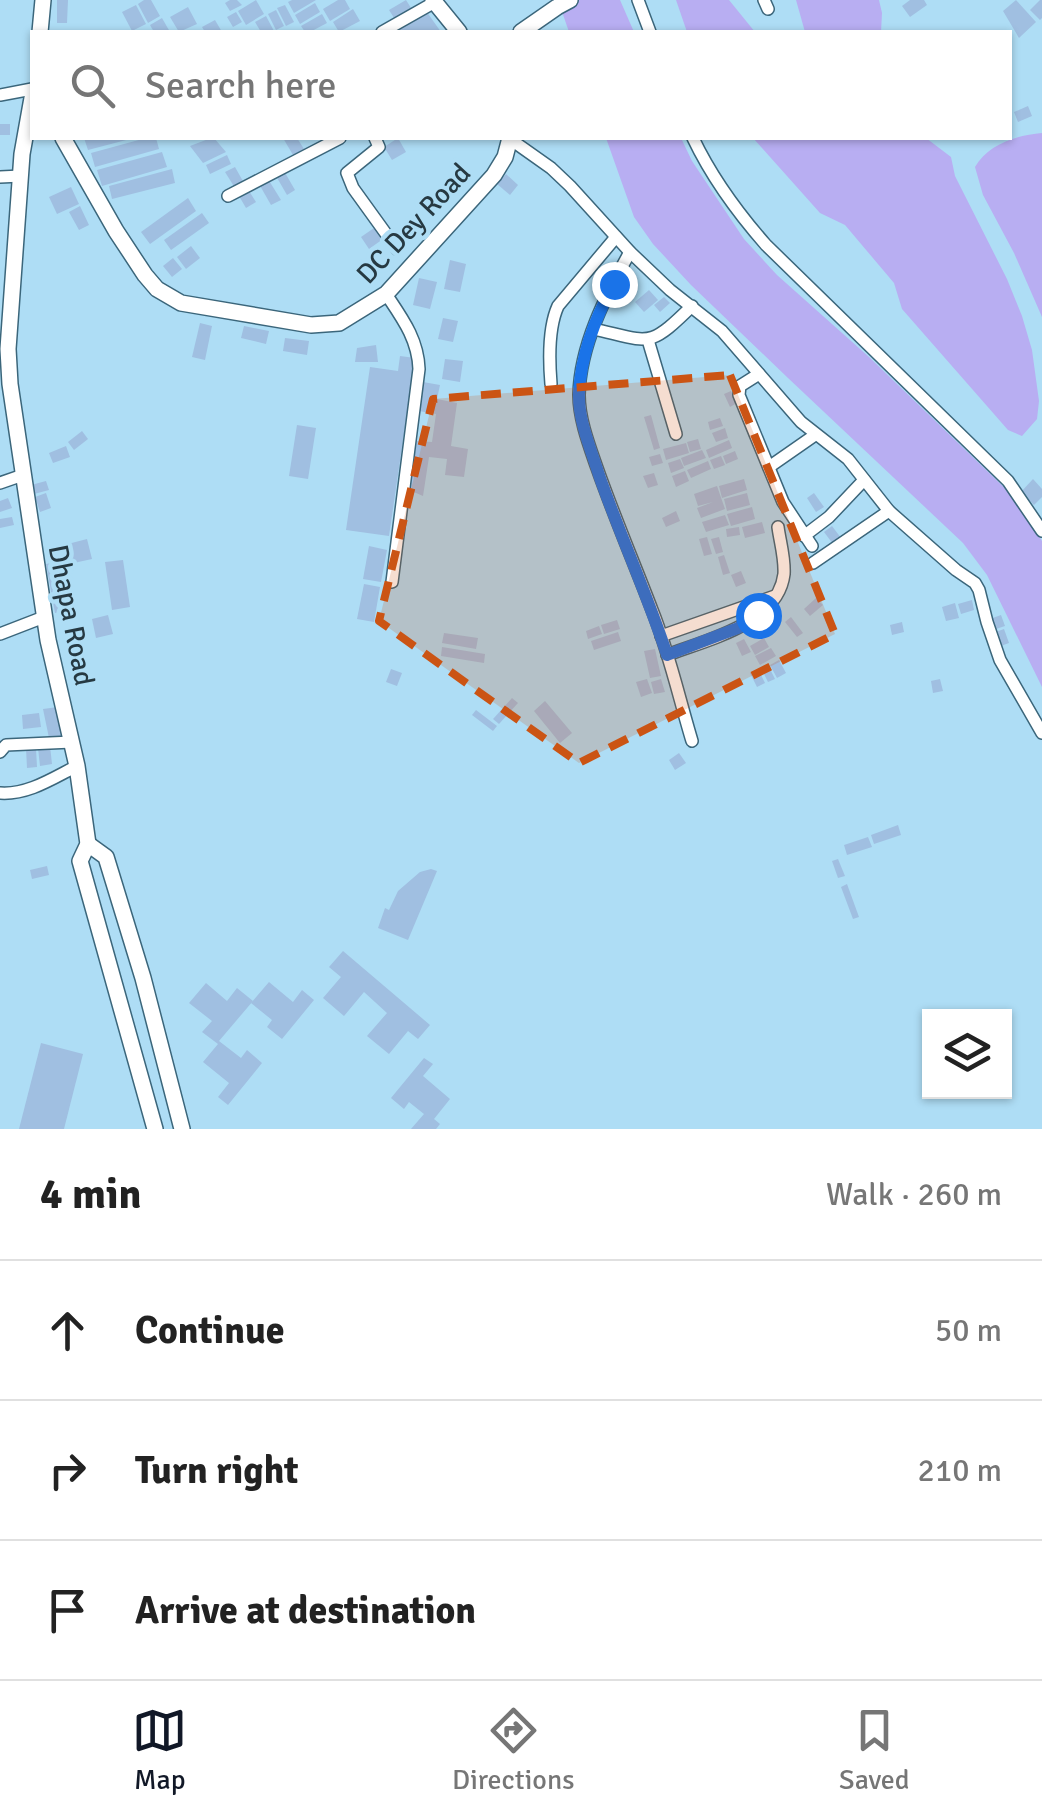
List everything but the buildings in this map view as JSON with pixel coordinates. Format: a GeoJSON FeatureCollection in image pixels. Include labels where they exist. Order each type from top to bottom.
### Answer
{"type":"FeatureCollection","features":[{"type":"Feature","properties":{"kind":"street"},"geometry":{"type":"LineString","coordinates":[[40,30],[42,0]]}},
{"type":"Feature","properties":{"kind":"street"},"geometry":{"type":"LineString","coordinates":[[638,0],[649,30]]}},
{"type":"Feature","properties":{"kind":"street"},"geometry":{"type":"LineString","coordinates":[[385,30],[434,1],[454,30]]}},
{"type":"Feature","properties":{"kind":"street"},"geometry":{"type":"LineString","coordinates":[[524,30],[563,3]]}},
{"type":"Feature","properties":{"kind":"street"},"geometry":{"type":"LineString","coordinates":[[0,96],[30,89]]}},
{"type":"Feature","properties":{"kind":"street","name":"Dhapa Road"},"geometry":{"type":"LineString","coordinates":[[30,109],[7,275],[8,348],[23,474],[44,617],[77,766],[88,844],[80,862],[156,1129]]}},
{"type":"Feature","properties":{"kind":"street","name":"DC Dey Road"},"geometry":{"type":"LineString","coordinates":[[64,140],[116,231],[158,289],[182,303],[311,325],[339,323],[386,294],[494,175],[509,140]]}},
{"type":"Feature","properties":{"kind":"street"},"geometry":{"type":"LineString","coordinates":[[228,196],[330,140]]}},
{"type":"Feature","properties":{"kind":"street"},"geometry":{"type":"LineString","coordinates":[[376,140],[379,147],[347,174],[348,180],[397,249]]}},
{"type":"Feature","properties":{"kind":"street"},"geometry":{"type":"LineString","coordinates":[[513,140],[551,168],[630,252],[722,331],[815,435],[848,460],[889,511],[975,583],[1000,660],[1042,733]]}},
{"type":"Feature","properties":{"kind":"street"},"geometry":{"type":"LineString","coordinates":[[694,140],[727,197],[766,246],[1008,481],[1042,532]]}},
{"type":"Feature","properties":{"kind":"street"},"geometry":{"type":"LineString","coordinates":[[0,178],[21,176]]}},
{"type":"Feature","properties":{"kind":"street"},"geometry":{"type":"LineString","coordinates":[[551,384],[553,318],[565,296],[616,237]]}},
{"type":"Feature","properties":{"kind":"street"},"geometry":{"type":"LineString","coordinates":[[630,252],[594,329],[579,397],[610,504],[661,636],[692,741]]}},
{"type":"Feature","properties":{"kind":"street"},"geometry":{"type":"LineString","coordinates":[[386,294],[406,324],[418,355],[392,582]]}},
{"type":"Feature","properties":{"kind":"street"},"geometry":{"type":"LineString","coordinates":[[594,329],[648,340],[664,334],[692,306]]}},
{"type":"Feature","properties":{"kind":"street"},"geometry":{"type":"LineString","coordinates":[[648,340],[676,434]]}},
{"type":"Feature","properties":{"kind":"street"},"geometry":{"type":"LineString","coordinates":[[759,374],[738,390],[783,502],[808,541],[864,480]]}},
{"type":"Feature","properties":{"kind":"street"},"geometry":{"type":"LineString","coordinates":[[769,467],[815,435]]}},
{"type":"Feature","properties":{"kind":"street"},"geometry":{"type":"LineString","coordinates":[[0,483],[23,474]]}},
{"type":"Feature","properties":{"kind":"street"},"geometry":{"type":"LineString","coordinates":[[813,563],[889,511]]}},
{"type":"Feature","properties":{"kind":"street"},"geometry":{"type":"LineString","coordinates":[[667,655],[738,628],[758,615],[776,595],[784,577],[778,527]]}},
{"type":"Feature","properties":{"kind":"street"},"geometry":{"type":"LineString","coordinates":[[661,636],[776,595]]}},
{"type":"Feature","properties":{"kind":"street"},"geometry":{"type":"LineString","coordinates":[[0,634],[44,617]]}},
{"type":"Feature","properties":{"kind":"street"},"geometry":{"type":"LineString","coordinates":[[0,752],[6,746],[72,742]]}},
{"type":"Feature","properties":{"kind":"street"},"geometry":{"type":"LineString","coordinates":[[0,793],[12,794],[37,786],[77,766]]}},
{"type":"Feature","properties":{"kind":"street"},"geometry":{"type":"LineString","coordinates":[[88,844],[106,856],[182,1129]]}},
{"type":"Feature","properties":{"kind":"highlighted area"},"geometry":{"type":"Polygon","coordinates":[[[730,375],[835,634],[579,763],[379,621],[433,399],[730,375]]]}},
{"type":"Feature","properties":{"kind":"shaded area"},"geometry":{"type":"Polygon","coordinates":[[[558,0],[620,0],[633,30],[568,30],[558,0]]]}},
{"type":"Feature","properties":{"kind":"shaded area"},"geometry":{"type":"Polygon","coordinates":[[[676,0],[729,0],[753,30],[686,30],[676,0]]]}},
{"type":"Feature","properties":{"kind":"shaded area"},"geometry":{"type":"Polygon","coordinates":[[[796,0],[879,0],[881,30],[804,30],[796,0]]]}},
{"type":"Feature","properties":{"kind":"shaded area"},"geometry":{"type":"Polygon","coordinates":[[[1042,133],[1042,317],[983,195],[975,167],[987,152],[1023,136],[1042,133]]]}},
{"type":"Feature","properties":{"kind":"shaded area"},"geometry":{"type":"Polygon","coordinates":[[[607,140],[682,140],[744,239],[777,275],[869,357],[1012,495],[1042,541],[1042,687],[987,575],[963,543],[691,285],[634,217],[607,140]]]}},
{"type":"Feature","properties":{"kind":"shaded area"},"geometry":{"type":"Polygon","coordinates":[[[755,140],[929,140],[951,157],[955,176],[1007,279],[1032,350],[1039,401],[1037,419],[1022,436],[1008,430],[902,309],[894,283],[845,225],[820,213],[755,140]]]}},
{"type":"Feature","properties":{"kind":"route"},"geometry":{"type":"LineString","coordinates":[[614,284],[597,319],[579,397],[591,450],[667,655],[738,628],[758,615]]}}]}
